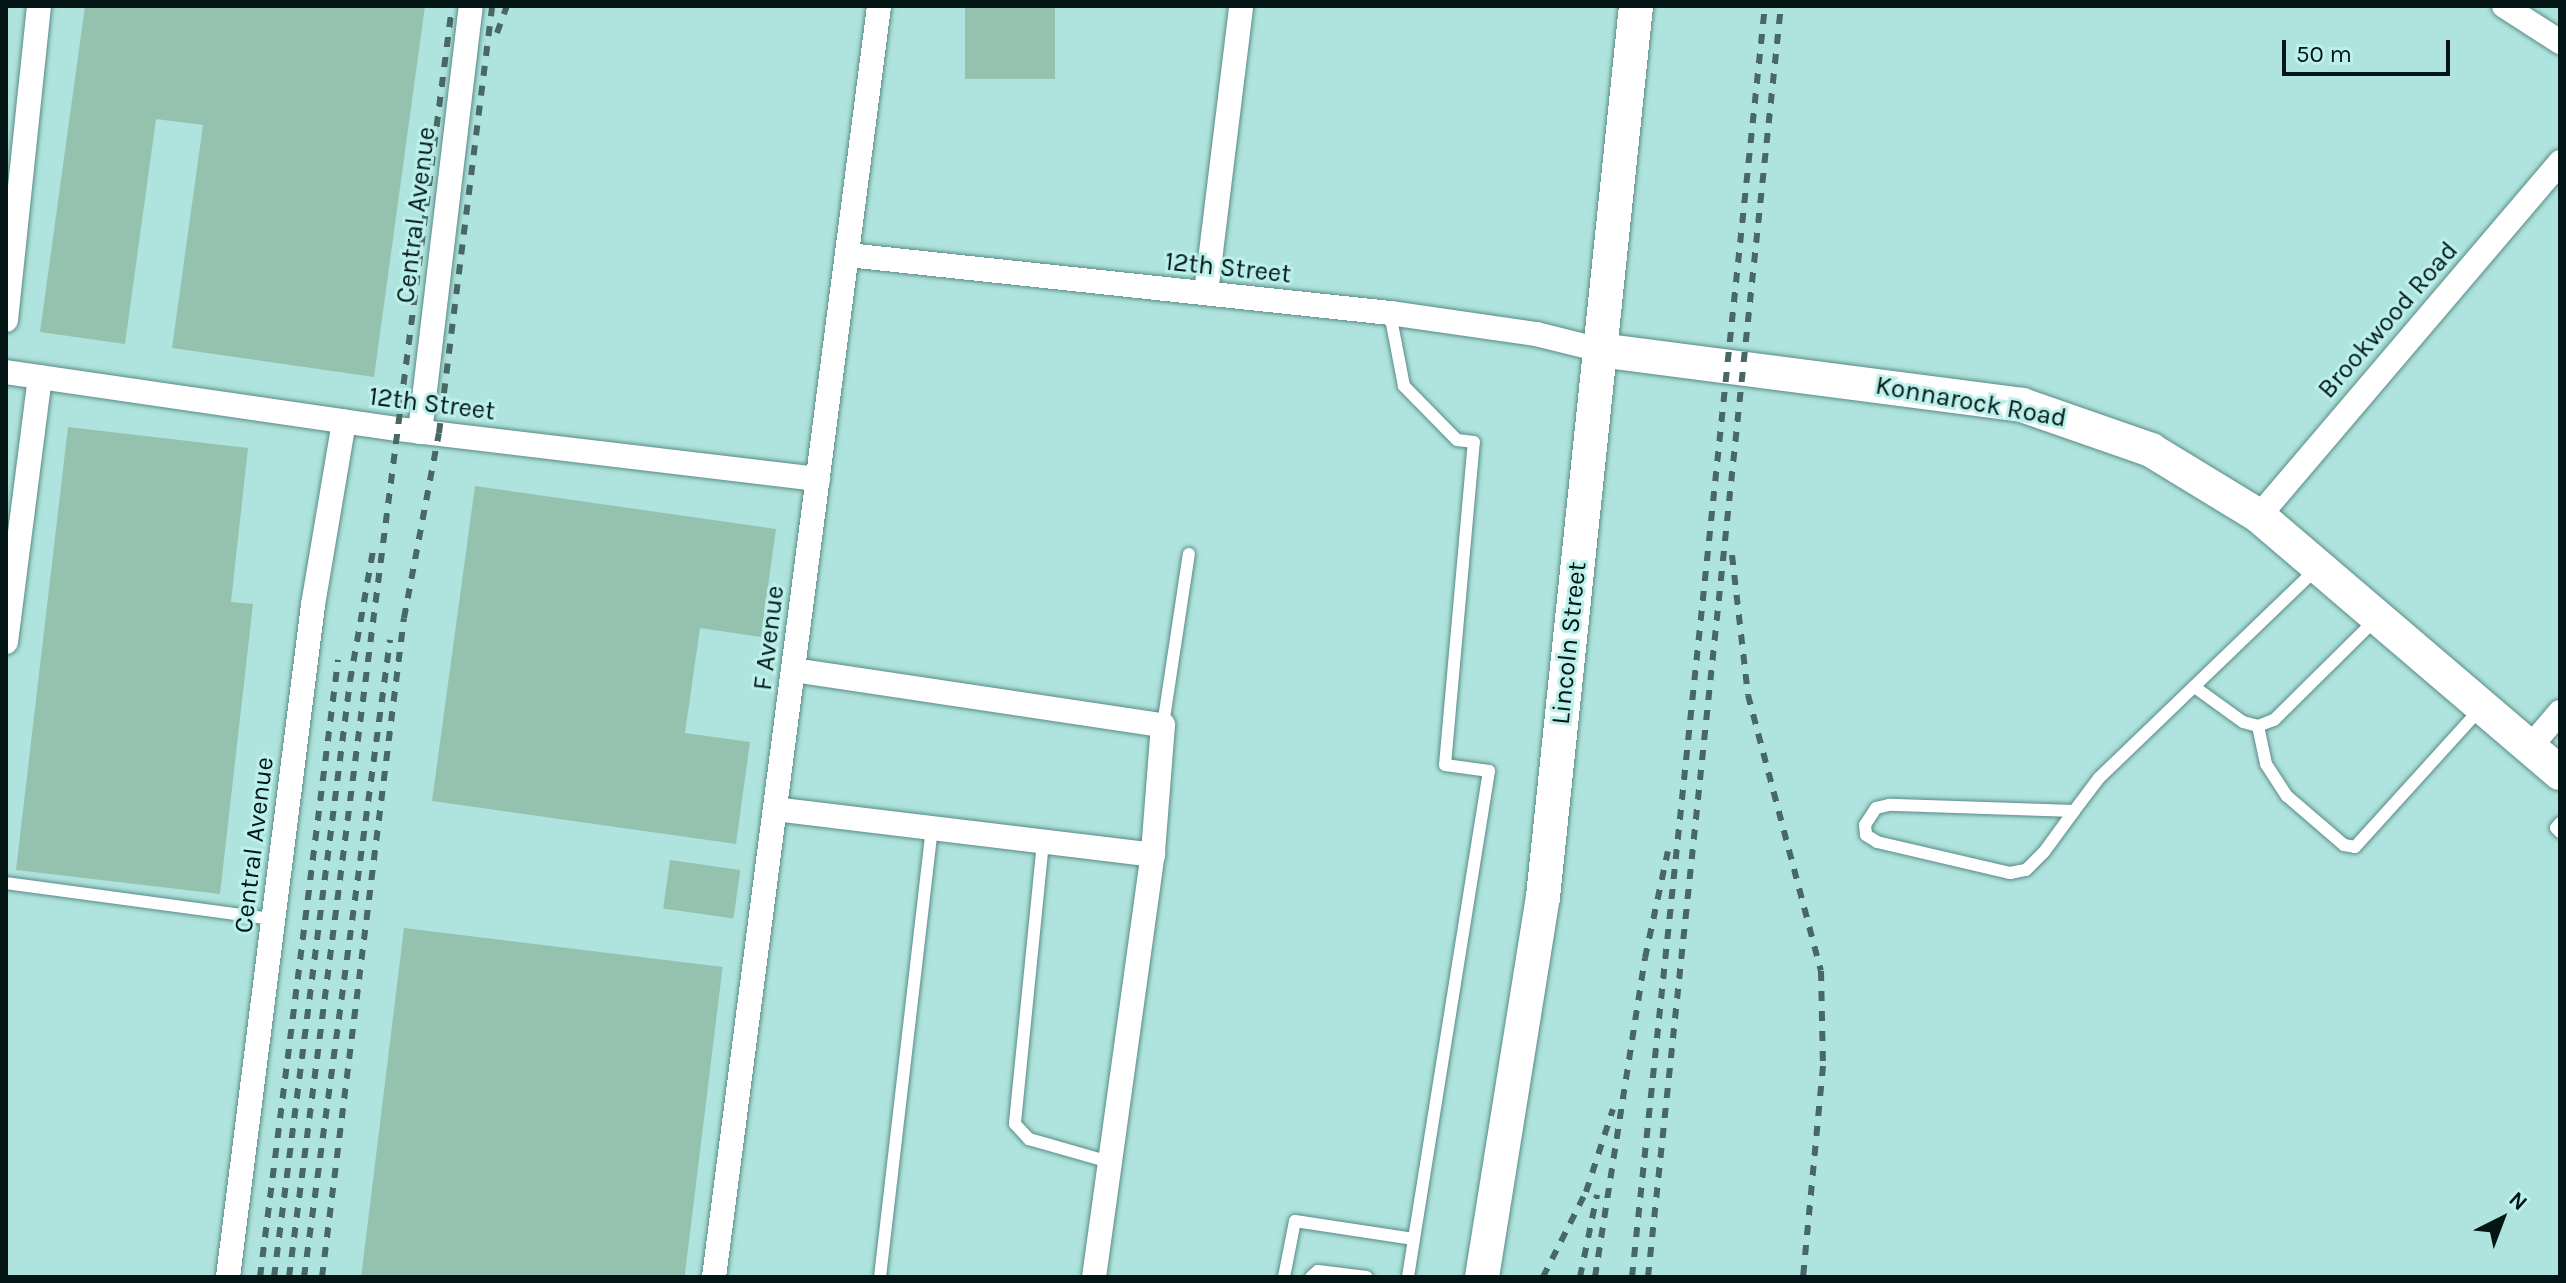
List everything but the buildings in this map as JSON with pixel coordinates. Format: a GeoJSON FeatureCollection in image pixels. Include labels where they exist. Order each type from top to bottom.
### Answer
{"type":"FeatureCollection","features":[{"type":"Feature","properties":{"kind":"main road","name":"Lincoln Street"},"geometry":{"type":"LineString","coordinates":[[1482,1277],[1543,897],[1636,6]]}},
{"type":"Feature","properties":{"kind":"main road","name":"Konnarock Road"},"geometry":{"type":"LineString","coordinates":[[1600,350],[2022,405],[2151,450],[2259,516],[2560,773]]}},
{"type":"Feature","properties":{"kind":"street"},"geometry":{"type":"LineString","coordinates":[[6,320],[39,6]]}},
{"type":"Feature","properties":{"kind":"street","name":"Central Avenue"},"geometry":{"type":"LineString","coordinates":[[420,432],[471,6]]}},
{"type":"Feature","properties":{"kind":"street","name":"F Avenue"},"geometry":{"type":"LineString","coordinates":[[714,1277],[879,6]]}},
{"type":"Feature","properties":{"kind":"street"},"geometry":{"type":"LineString","coordinates":[[1206,293],[1241,6]]}},
{"type":"Feature","properties":{"kind":"street"},"geometry":{"type":"LineString","coordinates":[[2504,6],[2560,42]]}},
{"type":"Feature","properties":{"kind":"street","name":"Brookwood Road"},"geometry":{"type":"LineString","coordinates":[[2259,516],[2560,162]]}},
{"type":"Feature","properties":{"kind":"street","name":"12th Street"},"geometry":{"type":"LineString","coordinates":[[848,255],[1390,313],[1536,334],[1600,350]]}},
{"type":"Feature","properties":{"kind":"street","name":"12th Street"},"geometry":{"type":"LineString","coordinates":[[6,372],[344,422],[818,479]]}},
{"type":"Feature","properties":{"kind":"street"},"geometry":{"type":"LineString","coordinates":[[6,642],[40,377]]}},
{"type":"Feature","properties":{"kind":"street","name":"Central Avenue"},"geometry":{"type":"LineString","coordinates":[[228,1277],[313,605],[344,422]]}},
{"type":"Feature","properties":{"kind":"street"},"geometry":{"type":"LineString","coordinates":[[793,670],[1163,725],[1153,855],[1094,1277]]}},
{"type":"Feature","properties":{"kind":"street"},"geometry":{"type":"LineString","coordinates":[[2530,747],[2560,712]]}},
{"type":"Feature","properties":{"kind":"street"},"geometry":{"type":"LineString","coordinates":[[775,809],[1153,855]]}},
{"type":"Feature","properties":{"kind":"lane"},"geometry":{"type":"LineString","coordinates":[[1390,313],[1404,386],[1457,440],[1474,442],[1445,765],[1489,771],[1408,1277]]}},
{"type":"Feature","properties":{"kind":"lane"},"geometry":{"type":"LineString","coordinates":[[1163,725],[1189,554]]}},
{"type":"Feature","properties":{"kind":"lane"},"geometry":{"type":"LineString","coordinates":[[2074,811],[1889,805],[1876,808],[1865,825],[1866,835],[1877,842],[2010,873],[2026,870],[2074,811],[2099,778],[2196,688],[2319,566]]}},
{"type":"Feature","properties":{"kind":"lane"},"geometry":{"type":"LineString","coordinates":[[2196,688],[2243,722],[2258,726],[2296,700],[2378,617]]}},
{"type":"Feature","properties":{"kind":"lane"},"geometry":{"type":"LineString","coordinates":[[2258,726],[2266,764],[2287,796],[2344,845],[2355,847],[2483,707]]}},
{"type":"Feature","properties":{"kind":"lane"},"geometry":{"type":"LineString","coordinates":[[2560,823],[2556,828],[2560,832]]}},
{"type":"Feature","properties":{"kind":"lane"},"geometry":{"type":"LineString","coordinates":[[880,1277],[932,826]]}},
{"type":"Feature","properties":{"kind":"lane"},"geometry":{"type":"LineString","coordinates":[[1043,842],[1015,1124],[1029,1139],[1110,1162]]}},
{"type":"Feature","properties":{"kind":"lane"},"geometry":{"type":"LineString","coordinates":[[6,883],[273,919]]}},
{"type":"Feature","properties":{"kind":"lane"},"geometry":{"type":"LineString","coordinates":[[1284,1277],[1295,1221],[1414,1239]]}},
{"type":"Feature","properties":{"kind":"lane"},"geometry":{"type":"LineString","coordinates":[[1314,1274],[1367,1277]]}},
{"type":"Feature","properties":{"kind":"railway"},"geometry":{"type":"LineString","coordinates":[[289,1277],[452,6]]}},
{"type":"Feature","properties":{"kind":"railway"},"geometry":{"type":"LineString","coordinates":[[322,1277],[404,618],[439,433],[492,6]]}},
{"type":"Feature","properties":{"kind":"railway"},"geometry":{"type":"LineString","coordinates":[[497,33],[507,6]]}},
{"type":"Feature","properties":{"kind":"railway"},"geometry":{"type":"LineString","coordinates":[[1632,1277],[1765,6]]}},
{"type":"Feature","properties":{"kind":"railway"},"geometry":{"type":"LineString","coordinates":[[1648,1277],[1781,6]]}},
{"type":"Feature","properties":{"kind":"railway"},"geometry":{"type":"LineString","coordinates":[[274,1277],[350,681],[373,551]]}},
{"type":"Feature","properties":{"kind":"railway"},"geometry":{"type":"LineString","coordinates":[[1732,555],[1748,695],[1821,971],[1823,1066],[1803,1277]]}},
{"type":"Feature","properties":{"kind":"railway"},"geometry":{"type":"LineString","coordinates":[[304,1277],[390,640]]}},
{"type":"Feature","properties":{"kind":"railway"},"geometry":{"type":"LineString","coordinates":[[260,1277],[338,660]]}},
{"type":"Feature","properties":{"kind":"railway"},"geometry":{"type":"LineString","coordinates":[[1595,1277],[1645,958],[1668,851]]}},
{"type":"Feature","properties":{"kind":"railway"},"geometry":{"type":"LineString","coordinates":[[1543,1277],[1586,1192],[1613,1109]]}},
{"type":"Feature","properties":{"kind":"railway"},"geometry":{"type":"LineString","coordinates":[[1580,1277],[1597,1195]]}}]}
